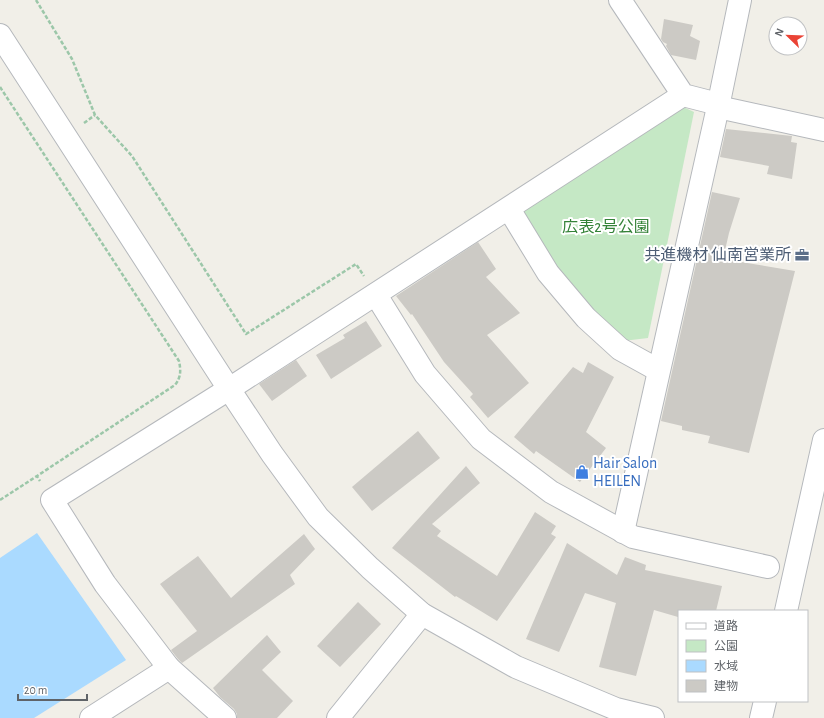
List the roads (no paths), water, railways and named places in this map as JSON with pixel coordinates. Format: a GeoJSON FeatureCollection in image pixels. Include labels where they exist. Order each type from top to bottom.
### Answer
{"type":"FeatureCollection","features":[{"type":"Feature","properties":{"kind":"street"},"geometry":{"type":"LineString","coordinates":[[620,0],[683,95],[718,105],[824,130]]}},
{"type":"Feature","properties":{"kind":"street"},"geometry":{"type":"LineString","coordinates":[[623,532],[740,0]]}},
{"type":"Feature","properties":{"kind":"street"},"geometry":{"type":"LineString","coordinates":[[0,35],[229,389],[272,454],[318,517],[370,568],[422,614],[516,667],[616,709],[652,718]]}},
{"type":"Feature","properties":{"kind":"street"},"geometry":{"type":"LineString","coordinates":[[225,718],[169,668],[105,584],[52,500],[376,295],[683,95]]}},
{"type":"Feature","properties":{"kind":"street"},"geometry":{"type":"LineString","coordinates":[[509,208],[548,273],[586,318],[620,349],[658,370]]}},
{"type":"Feature","properties":{"kind":"street"},"geometry":{"type":"LineString","coordinates":[[376,295],[424,374],[481,439],[551,492],[632,537],[768,567]]}},
{"type":"Feature","properties":{"kind":"street"},"geometry":{"type":"LineString","coordinates":[[786,610],[824,440]]}},
{"type":"Feature","properties":{"kind":"street"},"geometry":{"type":"LineString","coordinates":[[338,718],[422,614]]}},
{"type":"Feature","properties":{"kind":"street"},"geometry":{"type":"LineString","coordinates":[[91,718],[169,668]]}},
{"type":"Feature","properties":{"kind":"street"},"geometry":{"type":"LineString","coordinates":[[761,718],[765,702]]}},
{"type":"Feature","properties":{"kind":"water"},"geometry":{"type":"Polygon","coordinates":[[[37,533],[126,660],[34,718],[0,718],[0,558],[37,533]]]}},
{"type":"Feature","properties":{"kind":"place","name":"共進機材 仙南営業所"},"geometry":{"type":"Point","coordinates":[802,255]}},
{"type":"Feature","properties":{"kind":"place","name":"Hair Salon HEILEN"},"geometry":{"type":"Point","coordinates":[582,472]}},
{"type":"Feature","properties":{"kind":"park label","name":"広表2号公園"},"geometry":{"type":"Point","coordinates":[606,227]}}]}
